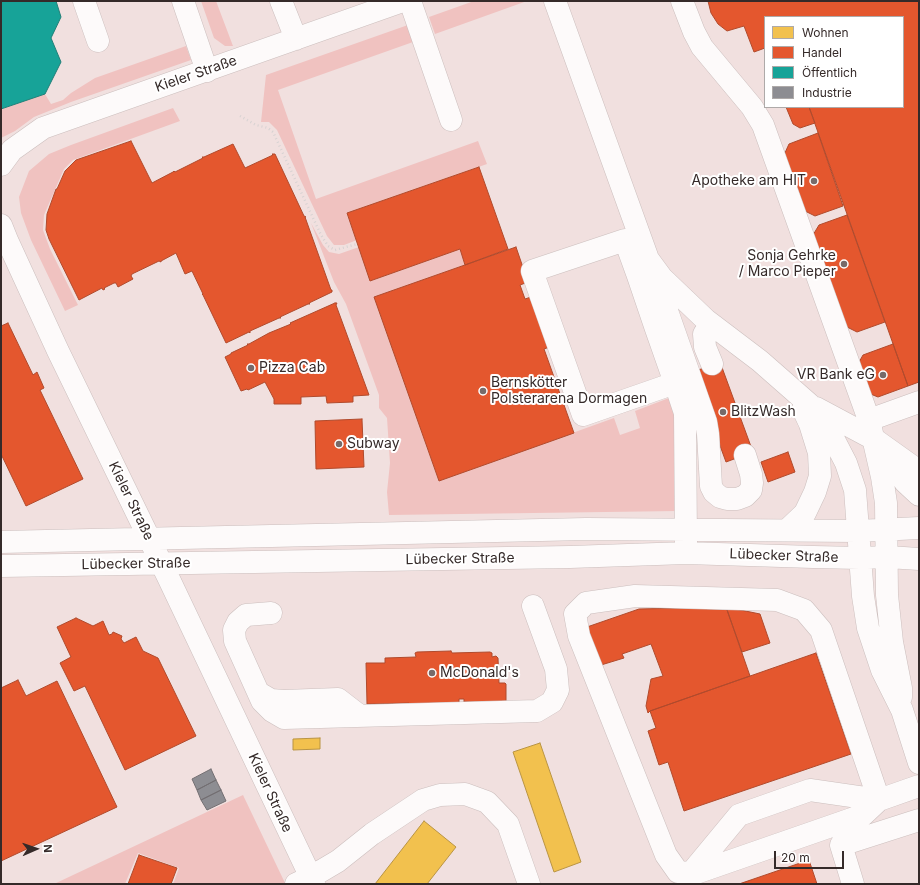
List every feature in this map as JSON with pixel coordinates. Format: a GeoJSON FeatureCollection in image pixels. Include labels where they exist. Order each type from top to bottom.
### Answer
{"type":"FeatureCollection","features":[{"type":"Feature","properties":{"kind":"street"},"geometry":{"type":"LineString","coordinates":[[84,1],[98,41]]}},
{"type":"Feature","properties":{"kind":"street"},"geometry":{"type":"LineString","coordinates":[[183,1],[207,71]]}},
{"type":"Feature","properties":{"kind":"street"},"geometry":{"type":"LineString","coordinates":[[281,1],[296,39]]}},
{"type":"Feature","properties":{"kind":"street","name":"Kieler Straße"},"geometry":{"type":"LineString","coordinates":[[1,165],[12,150],[43,128],[403,1]]}},
{"type":"Feature","properties":{"kind":"street"},"geometry":{"type":"LineString","coordinates":[[410,1],[451,120]]}},
{"type":"Feature","properties":{"kind":"street"},"geometry":{"type":"LineString","coordinates":[[555,1],[706,422],[711,486],[714,492],[720,497],[737,499],[745,496],[751,490],[751,474],[745,455]]}},
{"type":"Feature","properties":{"kind":"street"},"geometry":{"type":"LineString","coordinates":[[682,1],[694,32],[702,47],[752,107],[763,125],[873,436],[886,503],[888,557],[887,595],[892,642],[901,688],[902,710]]}},
{"type":"Feature","properties":{"kind":"street","name":"Kieler Straße"},"geometry":{"type":"LineString","coordinates":[[1,224],[58,351],[161,563],[307,882]]}},
{"type":"Feature","properties":{"kind":"street"},"geometry":{"type":"LineString","coordinates":[[675,383],[583,415],[532,271],[625,240],[675,383],[685,413],[686,553]]}},
{"type":"Feature","properties":{"kind":"street"},"geometry":{"type":"LineString","coordinates":[[648,259],[662,278],[714,326],[760,361],[802,398],[831,434],[846,463],[855,490],[862,596],[868,628],[882,670],[902,710],[919,763]]}},
{"type":"Feature","properties":{"kind":"street"},"geometry":{"type":"LineString","coordinates":[[712,364],[705,347],[704,334],[706,330],[714,326]]}},
{"type":"Feature","properties":{"kind":"street"},"geometry":{"type":"LineString","coordinates":[[802,398],[873,436],[917,468]]}},
{"type":"Feature","properties":{"kind":"street"},"geometry":{"type":"LineString","coordinates":[[787,530],[804,513],[815,492],[820,476],[819,453],[802,398]]}},
{"type":"Feature","properties":{"kind":"street"},"geometry":{"type":"LineString","coordinates":[[873,436],[919,402]]}},
{"type":"Feature","properties":{"kind":"street"},"geometry":{"type":"LineString","coordinates":[[873,436],[894,463],[905,482],[919,495]]}},
{"type":"Feature","properties":{"kind":"street","name":"Lübecker Straße"},"geometry":{"type":"LineString","coordinates":[[1,542],[586,529],[858,531],[919,528]]}},
{"type":"Feature","properties":{"kind":"street","name":"Lübecker Straße"},"geometry":{"type":"LineString","coordinates":[[1,566],[562,557],[686,553],[860,558],[888,557],[919,559]]}},
{"type":"Feature","properties":{"kind":"street"},"geometry":{"type":"LineString","coordinates":[[879,800],[821,630],[804,610],[776,600],[635,596],[586,603],[575,614],[579,636],[666,855],[678,872],[686,876],[863,815],[879,800],[919,786]]}},
{"type":"Feature","properties":{"kind":"street"},"geometry":{"type":"LineString","coordinates":[[271,613],[246,615],[238,622],[234,630],[235,641],[262,701],[272,711],[284,718],[360,716],[537,711],[552,702],[558,690],[556,669],[533,606]]}},
{"type":"Feature","properties":{"kind":"street"},"geometry":{"type":"LineString","coordinates":[[686,876],[739,815],[810,790],[879,800]]}},
{"type":"Feature","properties":{"kind":"street"},"geometry":{"type":"LineString","coordinates":[[307,882],[338,861],[372,834],[423,800],[440,795],[465,794],[487,802],[508,824],[529,884]]}},
{"type":"Feature","properties":{"kind":"street"},"geometry":{"type":"LineString","coordinates":[[853,884],[841,845],[919,820]]}},
{"type":"Feature","properties":{"kind":"path"},"geometry":{"type":"LineString","coordinates":[[240,116],[256,125],[268,128],[273,132],[321,235],[328,246],[335,250],[358,244]]}},
{"type":"Feature","properties":{"kind":"shaded area"},"geometry":{"type":"Polygon","coordinates":[[[201,1],[216,1],[233,46],[225,46],[214,38],[201,1]]]}},
{"type":"Feature","properties":{"kind":"shaded area"},"geometry":{"type":"Polygon","coordinates":[[[474,1],[527,1],[435,34],[429,17],[474,1]]]}},
{"type":"Feature","properties":{"kind":"shaded area"},"geometry":{"type":"Polygon","coordinates":[[[408,25],[413,42],[278,90],[316,199],[478,141],[487,164],[347,213],[357,240],[344,245],[334,245],[327,236],[277,130],[269,122],[261,122],[266,75],[408,25]]]}},
{"type":"Feature","properties":{"kind":"shaded area"},"geometry":{"type":"Polygon","coordinates":[[[186,46],[191,60],[71,102],[34,117],[15,131],[1,138],[1,109],[45,94],[51,104],[63,100],[71,93],[95,78],[186,46]]]}},
{"type":"Feature","properties":{"kind":"shaded area"},"geometry":{"type":"Polygon","coordinates":[[[173,108],[180,121],[73,160],[64,169],[44,215],[43,230],[50,249],[78,305],[65,311],[31,240],[21,213],[19,197],[29,171],[49,154],[173,108]]]}},
{"type":"Feature","properties":{"kind":"shaded area"},"geometry":{"type":"Polygon","coordinates":[[[311,223],[323,245],[329,252],[339,254],[359,247],[371,281],[460,249],[465,265],[375,297],[439,481],[614,418],[620,435],[640,428],[635,411],[669,398],[675,418],[678,511],[389,515],[387,492],[390,463],[387,418],[379,408],[379,395],[346,304],[334,282],[311,223]]]}},
{"type":"Feature","properties":{"kind":"shaded area"},"geometry":{"type":"Polygon","coordinates":[[[243,795],[285,883],[283,884],[173,884],[179,868],[138,853],[125,884],[54,884],[243,795]]]}},
{"type":"Feature","properties":{"kind":"building: Wohnen"},"geometry":{"type":"Polygon","coordinates":[[[320,738],[320,749],[293,750],[293,739],[320,738]]]}},
{"type":"Feature","properties":{"kind":"building: Wohnen"},"geometry":{"type":"Polygon","coordinates":[[[540,743],[581,862],[554,872],[513,752],[540,743]]]}},
{"type":"Feature","properties":{"kind":"building: Wohnen"},"geometry":{"type":"Polygon","coordinates":[[[424,821],[456,847],[427,884],[375,884],[424,821]]]}},
{"type":"Feature","properties":{"kind":"building: Handel"},"geometry":{"type":"Polygon","coordinates":[[[708,1],[919,1],[919,382],[908,386],[809,108],[904,108],[904,16],[764,16],[764,48],[754,52],[744,26],[727,31],[718,24],[711,13],[708,1]]]}},
{"type":"Feature","properties":{"kind":"building: Handel"},"geometry":{"type":"Polygon","coordinates":[[[786,108],[809,108],[815,123],[800,128],[793,124],[786,108]]]}},
{"type":"Feature","properties":{"kind":"building: Handel","name":"Apotheke am HIT"},"geometry":{"type":"Polygon","coordinates":[[[818,133],[843,206],[815,216],[805,211],[784,155],[789,144],[818,133]]]}},
{"type":"Feature","properties":{"kind":"building: Handel"},"geometry":{"type":"Polygon","coordinates":[[[131,141],[152,183],[203,158],[202,157],[233,144],[245,168],[273,155],[272,154],[275,154],[304,216],[306,217],[332,292],[309,303],[310,304],[280,317],[281,318],[250,331],[250,333],[249,332],[226,343],[192,271],[185,274],[176,253],[161,262],[159,261],[132,274],[131,276],[133,279],[118,287],[116,283],[114,283],[103,290],[102,288],[79,300],[49,239],[46,230],[47,214],[56,189],[65,171],[76,160],[131,141]]]}},
{"type":"Feature","properties":{"kind":"building: Handel"},"geometry":{"type":"Polygon","coordinates":[[[479,167],[508,249],[465,265],[460,249],[370,281],[347,213],[479,167]]]}},
{"type":"Feature","properties":{"kind":"building: Handel","name":"Sonja Gehrke / Marco Pieper"},"geometry":{"type":"Polygon","coordinates":[[[847,215],[885,322],[857,332],[845,326],[813,235],[819,225],[847,215]]]}},
{"type":"Feature","properties":{"kind":"building: Handel","name":"Bernskötter Polsterarena Dormagen"},"geometry":{"type":"Polygon","coordinates":[[[516,247],[528,282],[520,285],[525,299],[534,296],[552,346],[544,349],[574,433],[439,481],[374,297],[516,247]]]}},
{"type":"Feature","properties":{"kind":"building: Handel"},"geometry":{"type":"Polygon","coordinates":[[[337,303],[336,305],[369,395],[353,396],[353,402],[327,403],[326,396],[301,397],[301,404],[274,404],[274,399],[265,382],[248,390],[241,391],[225,357],[269,333],[337,303]]]}},
{"type":"Feature","properties":{"kind":"building: Handel"},"geometry":{"type":"Polygon","coordinates":[[[8,323],[33,375],[37,372],[44,388],[40,390],[83,479],[26,506],[1,454],[1,326],[8,323]]]}},
{"type":"Feature","properties":{"kind":"building: Handel","name":"VR Bank eG"},"geometry":{"type":"Polygon","coordinates":[[[893,344],[908,386],[878,397],[868,393],[858,364],[863,355],[893,344]]]}},
{"type":"Feature","properties":{"kind":"building: Handel","name":"BlitzWash"},"geometry":{"type":"Polygon","coordinates":[[[720,362],[753,452],[726,462],[693,372],[720,362]]]}},
{"type":"Feature","properties":{"kind":"building: Handel","name":"Subway"},"geometry":{"type":"Polygon","coordinates":[[[362,419],[364,467],[316,469],[315,421],[362,419]]]}},
{"type":"Feature","properties":{"kind":"building: Handel"},"geometry":{"type":"Polygon","coordinates":[[[788,452],[795,472],[768,482],[761,462],[788,452]]]}},
{"type":"Feature","properties":{"kind":"building: Handel"},"geometry":{"type":"Polygon","coordinates":[[[726,607],[750,676],[648,713],[646,706],[651,679],[663,676],[651,644],[622,654],[624,658],[601,665],[587,627],[639,609],[726,607]]]}},
{"type":"Feature","properties":{"kind":"building: Handel"},"geometry":{"type":"Polygon","coordinates":[[[726,607],[760,614],[770,643],[742,652],[726,607]]]}},
{"type":"Feature","properties":{"kind":"building: Handel"},"geometry":{"type":"Polygon","coordinates":[[[76,618],[93,626],[103,621],[109,635],[113,632],[122,636],[121,639],[124,643],[136,637],[143,651],[158,658],[196,736],[125,770],[85,686],[74,691],[60,663],[71,657],[57,627],[76,618]]]}},
{"type":"Feature","properties":{"kind":"building: Handel","name":"McDonald's"},"geometry":{"type":"Polygon","coordinates":[[[451,651],[452,653],[490,652],[492,653],[492,657],[496,656],[498,658],[499,683],[506,684],[506,703],[464,702],[464,699],[459,699],[459,703],[409,706],[409,703],[367,704],[366,663],[385,663],[385,658],[416,657],[415,653],[417,652],[451,651]]]}},
{"type":"Feature","properties":{"kind":"building: Handel"},"geometry":{"type":"Polygon","coordinates":[[[816,653],[851,754],[684,811],[668,762],[659,765],[648,731],[656,728],[650,711],[816,653]]]}},
{"type":"Feature","properties":{"kind":"building: Handel"},"geometry":{"type":"Polygon","coordinates":[[[18,680],[26,696],[57,681],[117,807],[1,861],[1,688],[18,680]]]}},
{"type":"Feature","properties":{"kind":"building: Handel"},"geometry":{"type":"Polygon","coordinates":[[[139,855],[177,868],[171,884],[128,884],[139,855]]]}},
{"type":"Feature","properties":{"kind":"building: Handel"},"geometry":{"type":"Polygon","coordinates":[[[809,860],[817,884],[739,884],[809,860]]]}},
{"type":"Feature","properties":{"kind":"building: Öffentlich"},"geometry":{"type":"Polygon","coordinates":[[[1,1],[56,1],[61,17],[51,38],[61,62],[45,94],[1,109],[1,1]]]}},
{"type":"Feature","properties":{"kind":"building: Industrie"},"geometry":{"type":"Polygon","coordinates":[[[211,769],[216,780],[197,790],[192,779],[211,769]]]}},
{"type":"Feature","properties":{"kind":"building: Industrie"},"geometry":{"type":"Polygon","coordinates":[[[216,780],[221,790],[201,800],[197,790],[216,780]]]}},
{"type":"Feature","properties":{"kind":"building: Industrie"},"geometry":{"type":"Polygon","coordinates":[[[221,790],[226,801],[207,810],[201,800],[221,790]]]}},
{"type":"Feature","properties":{"kind":"place","name":"Apotheke am HIT"},"geometry":{"type":"Point","coordinates":[814,181]}},
{"type":"Feature","properties":{"kind":"place","name":"Sonja Gehrke / Marco Pieper"},"geometry":{"type":"Point","coordinates":[844,264]}},
{"type":"Feature","properties":{"kind":"place","name":"Pizza Cab"},"geometry":{"type":"Point","coordinates":[251,368]}},
{"type":"Feature","properties":{"kind":"place","name":"VR Bank eG"},"geometry":{"type":"Point","coordinates":[883,375]}},
{"type":"Feature","properties":{"kind":"place","name":"Bernskötter Polsterarena Dormagen"},"geometry":{"type":"Point","coordinates":[483,391]}},
{"type":"Feature","properties":{"kind":"place","name":"BlitzWash"},"geometry":{"type":"Point","coordinates":[723,412]}},
{"type":"Feature","properties":{"kind":"place","name":"Subway"},"geometry":{"type":"Point","coordinates":[339,444]}},
{"type":"Feature","properties":{"kind":"place","name":"McDonald's"},"geometry":{"type":"Point","coordinates":[432,673]}}]}
